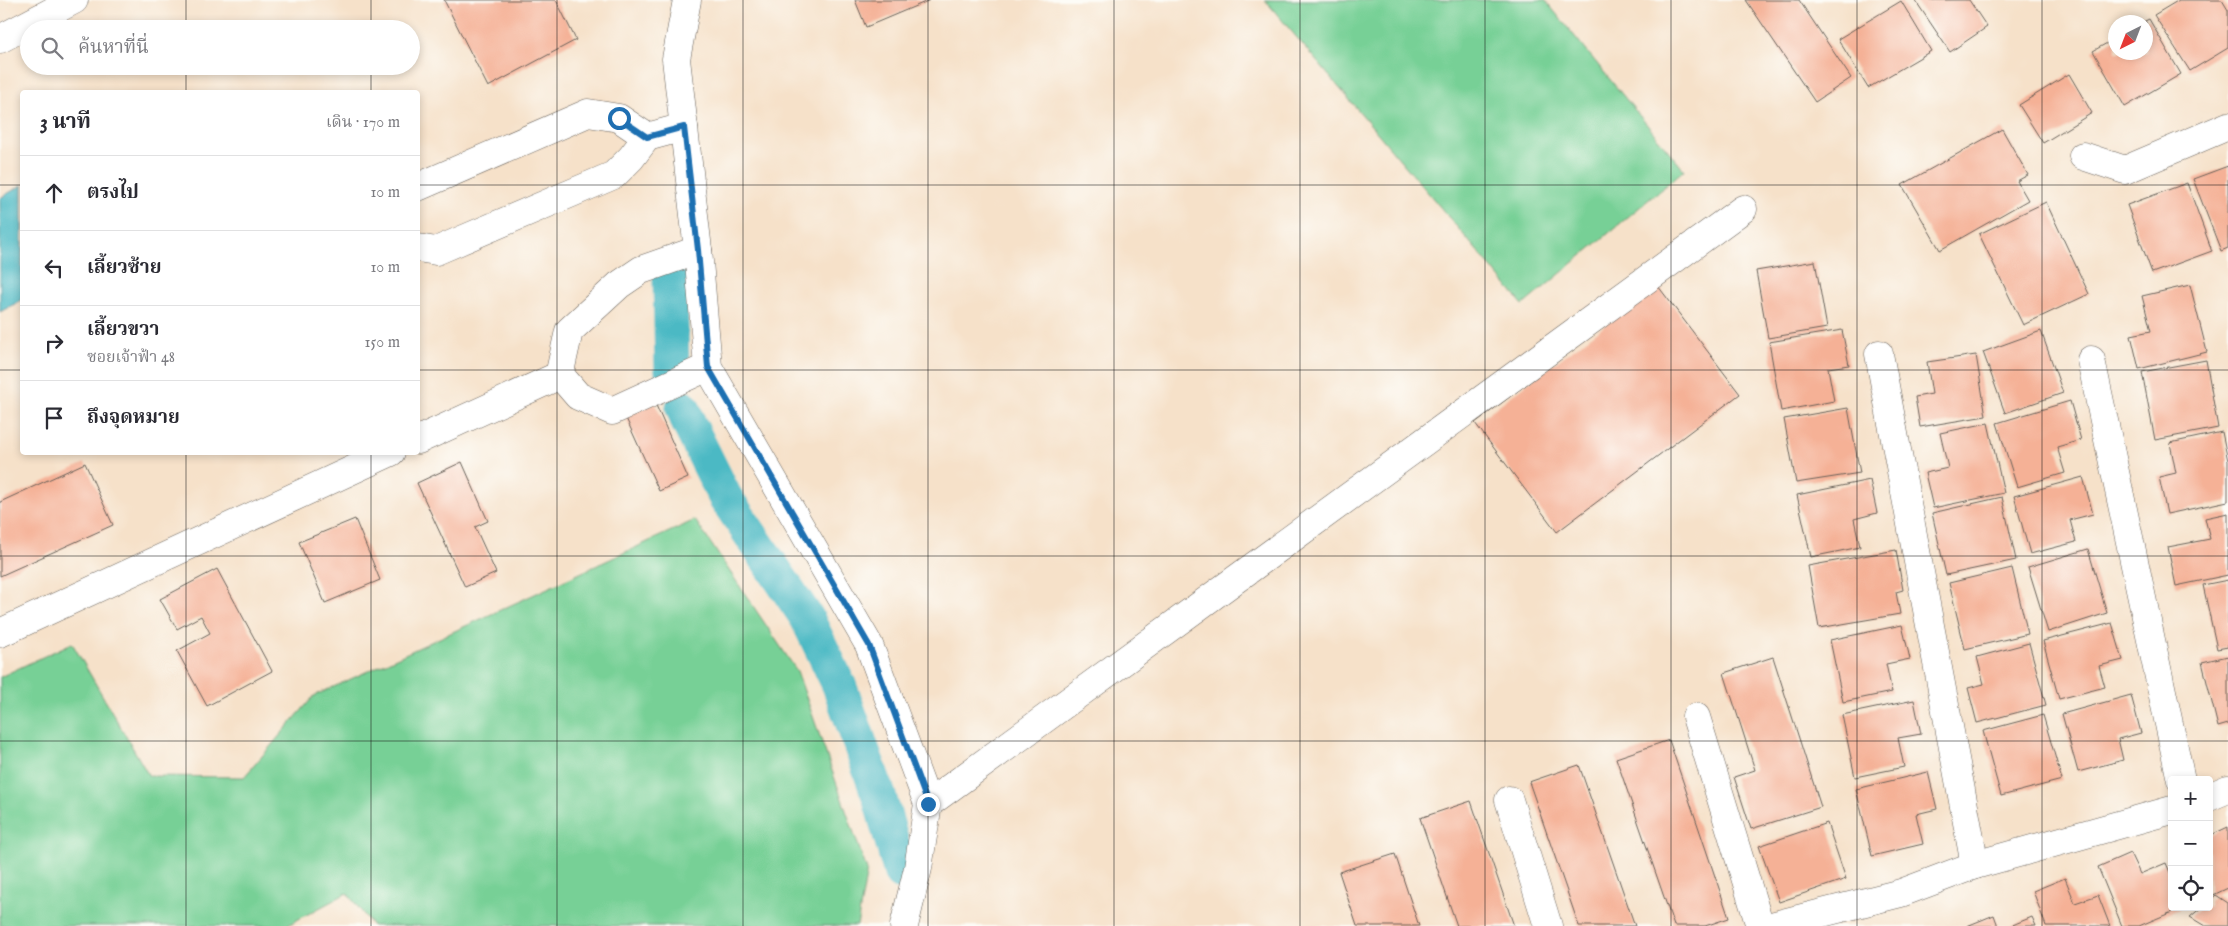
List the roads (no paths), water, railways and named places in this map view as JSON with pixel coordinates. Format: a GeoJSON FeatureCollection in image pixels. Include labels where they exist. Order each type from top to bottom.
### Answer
{"type":"FeatureCollection","features":[{"type":"Feature","properties":{"kind":"street"},"geometry":{"type":"LineString","coordinates":[[36,20],[74,0]]}},
{"type":"Feature","properties":{"kind":"street"},"geometry":{"type":"LineString","coordinates":[[687,0],[676,59],[698,250],[708,367],[869,645],[928,804],[918,868],[904,926]]}},
{"type":"Feature","properties":{"kind":"street"},"geometry":{"type":"LineString","coordinates":[[0,39],[20,28]]}},
{"type":"Feature","properties":{"kind":"street"},"geometry":{"type":"LineString","coordinates":[[420,186],[588,113],[619,118],[647,137]]}},
{"type":"Feature","properties":{"kind":"street"},"geometry":{"type":"LineString","coordinates":[[2083,156],[2125,170],[2228,126]]}},
{"type":"Feature","properties":{"kind":"street"},"geometry":{"type":"LineString","coordinates":[[420,248],[436,251],[614,175],[631,158],[647,137],[684,127]]}},
{"type":"Feature","properties":{"kind":"street"},"geometry":{"type":"LineString","coordinates":[[928,804],[1743,210]]}},
{"type":"Feature","properties":{"kind":"street"},"geometry":{"type":"LineString","coordinates":[[559,376],[569,331],[619,285],[641,270],[698,250]]}},
{"type":"Feature","properties":{"kind":"street"},"geometry":{"type":"LineString","coordinates":[[1879,354],[1975,865]]}},
{"type":"Feature","properties":{"kind":"street"},"geometry":{"type":"LineString","coordinates":[[2091,360],[2180,776]]}},
{"type":"Feature","properties":{"kind":"street"},"geometry":{"type":"LineString","coordinates":[[559,376],[578,396],[612,411],[708,367]]}},
{"type":"Feature","properties":{"kind":"street"},"geometry":{"type":"LineString","coordinates":[[420,439],[559,376]]}},
{"type":"Feature","properties":{"kind":"street"},"geometry":{"type":"LineString","coordinates":[[0,633],[385,455]]}},
{"type":"Feature","properties":{"kind":"street"},"geometry":{"type":"LineString","coordinates":[[1696,717],[1760,926]]}},
{"type":"Feature","properties":{"kind":"street"},"geometry":{"type":"LineString","coordinates":[[2213,796],[2228,790]]}},
{"type":"Feature","properties":{"kind":"street"},"geometry":{"type":"LineString","coordinates":[[1509,800],[1548,926]]}},
{"type":"Feature","properties":{"kind":"street"},"geometry":{"type":"LineString","coordinates":[[1771,926],[1901,893],[1975,865],[2168,811]]}},
{"type":"Feature","properties":{"kind":"water"},"geometry":{"type":"Polygon","coordinates":[[[20,186],[20,301],[0,312],[0,198],[20,186]]]}},
{"type":"Feature","properties":{"kind":"waterway"},"geometry":{"type":"LineString","coordinates":[[670,278],[672,371]]}},
{"type":"Feature","properties":{"kind":"waterway"},"geometry":{"type":"LineString","coordinates":[[683,408],[725,497],[807,618],[839,685],[879,796],[901,873]]}}]}
